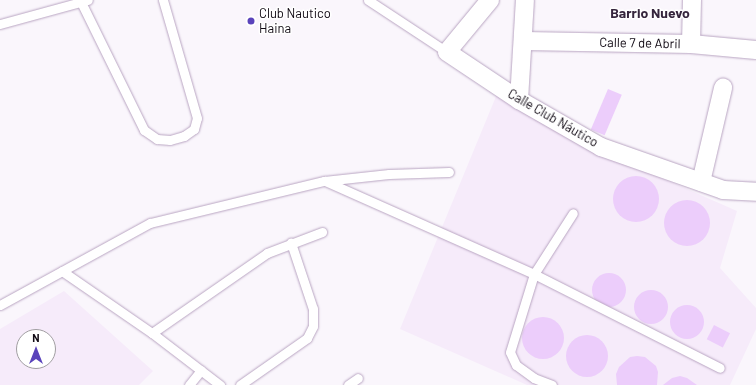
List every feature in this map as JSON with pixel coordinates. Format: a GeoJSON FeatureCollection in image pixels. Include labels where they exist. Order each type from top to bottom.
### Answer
{"type":"FeatureCollection","features":[{"type":"Feature","properties":{"kind":"street"},"geometry":{"type":"LineString","coordinates":[[447,52],[490,0]]}},
{"type":"Feature","properties":{"kind":"street"},"geometry":{"type":"LineString","coordinates":[[519,100],[524,41],[525,0]]}},
{"type":"Feature","properties":{"kind":"street"},"geometry":{"type":"LineString","coordinates":[[691,44],[692,0]]}},
{"type":"Feature","properties":{"kind":"street","name":"Calle 7 de Abril"},"geometry":{"type":"LineString","coordinates":[[524,41],[691,44],[756,50]]}},
{"type":"Feature","properties":{"kind":"street","name":"Calle Club Náutico"},"geometry":{"type":"LineString","coordinates":[[447,52],[519,100],[601,147],[722,190],[756,192]]}},
{"type":"Feature","properties":{"kind":"street"},"geometry":{"type":"LineString","coordinates":[[701,182],[723,88]]}},
{"type":"Feature","properties":{"kind":"lane"},"geometry":{"type":"LineString","coordinates":[[0,24],[85,1],[144,130],[156,139],[170,140],[184,136],[194,129],[197,118],[163,0]]}},
{"type":"Feature","properties":{"kind":"lane","name":"Calle Club Náutico"},"geometry":{"type":"LineString","coordinates":[[368,0],[447,52]]}},
{"type":"Feature","properties":{"kind":"lane"},"geometry":{"type":"LineString","coordinates":[[0,305],[150,223],[324,181],[389,174],[449,172]]}},
{"type":"Feature","properties":{"kind":"lane"},"geometry":{"type":"LineString","coordinates":[[324,181],[534,274],[720,368]]}},
{"type":"Feature","properties":{"kind":"lane"},"geometry":{"type":"LineString","coordinates":[[552,385],[534,378],[516,365],[510,352],[534,274],[573,213]]}},
{"type":"Feature","properties":{"kind":"lane"},"geometry":{"type":"LineString","coordinates":[[152,333],[261,257],[291,243],[322,232]]}},
{"type":"Feature","properties":{"kind":"lane"},"geometry":{"type":"LineString","coordinates":[[240,385],[306,338],[312,326],[313,309],[291,243]]}},
{"type":"Feature","properties":{"kind":"lane"},"geometry":{"type":"LineString","coordinates":[[62,271],[152,333],[220,385]]}},
{"type":"Feature","properties":{"kind":"lane"},"geometry":{"type":"LineString","coordinates":[[189,385],[201,370]]}},
{"type":"Feature","properties":{"kind":"lane"},"geometry":{"type":"LineString","coordinates":[[348,385],[358,378]]}},
{"type":"Feature","properties":{"kind":"shaded area"},"geometry":{"type":"Polygon","coordinates":[[[497,94],[621,160],[737,211],[720,268],[756,308],[756,329],[730,385],[527,385],[400,329],[497,94]]]}},
{"type":"Feature","properties":{"kind":"shaded area"},"geometry":{"type":"Polygon","coordinates":[[[64,291],[153,371],[139,385],[0,385],[0,329],[64,291]]]}},
{"type":"Feature","properties":{"kind":"building"},"geometry":{"type":"Polygon","coordinates":[[[608,89],[622,95],[605,135],[591,130],[608,89]]]}},
{"type":"Feature","properties":{"kind":"building"},"geometry":{"type":"Polygon","coordinates":[[[641,176],[645,177],[655,186],[658,190],[658,208],[649,218],[641,222],[631,222],[623,218],[614,208],[613,194],[617,186],[627,177],[641,176]]]}},
{"type":"Feature","properties":{"kind":"building"},"geometry":{"type":"Polygon","coordinates":[[[692,200],[696,201],[706,210],[709,214],[709,232],[700,242],[692,246],[682,246],[674,242],[665,232],[664,218],[668,210],[678,201],[692,200]]]}},
{"type":"Feature","properties":{"kind":"building"},"geometry":{"type":"Polygon","coordinates":[[[606,273],[612,273],[616,274],[623,280],[626,290],[625,297],[619,304],[612,307],[606,307],[602,306],[595,300],[592,293],[592,287],[593,283],[599,276],[606,273]]]}},
{"type":"Feature","properties":{"kind":"building"},"geometry":{"type":"Polygon","coordinates":[[[648,290],[654,290],[658,291],[665,297],[668,307],[667,314],[661,321],[654,324],[648,324],[644,323],[637,317],[634,310],[634,304],[635,300],[641,293],[648,290]]]}},
{"type":"Feature","properties":{"kind":"building"},"geometry":{"type":"Polygon","coordinates":[[[684,305],[690,305],[694,306],[701,312],[704,322],[703,329],[697,336],[690,339],[684,339],[680,338],[673,332],[670,325],[670,319],[671,315],[677,308],[684,305]]]}},
{"type":"Feature","properties":{"kind":"building"},"geometry":{"type":"Polygon","coordinates":[[[539,317],[547,317],[555,320],[561,326],[564,338],[561,350],[555,356],[547,359],[539,359],[531,356],[525,350],[522,342],[522,334],[525,326],[531,320],[539,317]]]}},
{"type":"Feature","properties":{"kind":"building"},"geometry":{"type":"Polygon","coordinates":[[[714,325],[730,333],[723,347],[707,339],[714,325]]]}},
{"type":"Feature","properties":{"kind":"building"},"geometry":{"type":"Polygon","coordinates":[[[583,335],[591,335],[599,338],[605,344],[608,356],[605,368],[599,374],[591,377],[583,377],[575,374],[569,368],[566,360],[566,352],[569,344],[575,338],[583,335]]]}},
{"type":"Feature","properties":{"kind":"building"},"geometry":{"type":"Polygon","coordinates":[[[630,357],[645,357],[656,366],[658,372],[657,385],[617,385],[616,374],[619,367],[630,357]]]}},
{"type":"Feature","properties":{"kind":"building"},"geometry":{"type":"Polygon","coordinates":[[[680,376],[687,378],[697,385],[663,385],[672,378],[680,376]]]}},
{"type":"Feature","properties":{"kind":"place","name":"Club Nautico Haina"},"geometry":{"type":"Point","coordinates":[251,21]}},
{"type":"Feature","properties":{"kind":"district","name":"Barrio Nuevo"},"geometry":{"type":"Point","coordinates":[650,13]}}]}
